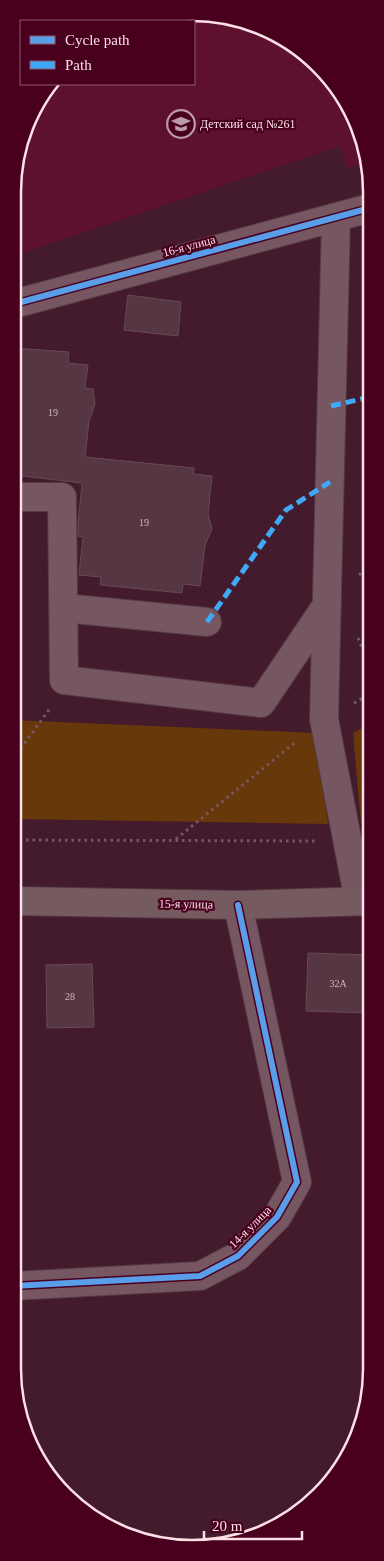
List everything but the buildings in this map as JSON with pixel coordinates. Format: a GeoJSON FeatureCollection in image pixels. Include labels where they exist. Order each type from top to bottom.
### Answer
{"type":"FeatureCollection","features":[{"type":"Feature","properties":{"kind":"main road","name":"15-я улица"},"geometry":{"type":"LineString","coordinates":[[21,901],[238,905],[363,901]]}},
{"type":"Feature","properties":{"kind":"street","name":"16-я улица"},"geometry":{"type":"LineString","coordinates":[[21,302],[363,210]]}},
{"type":"Feature","properties":{"kind":"street"},"geometry":{"type":"LineString","coordinates":[[336,218],[324,719],[347,842],[363,898]]}},
{"type":"Feature","properties":{"kind":"street"},"geometry":{"type":"LineString","coordinates":[[21,497],[62,497],[64,680],[261,703],[327,605]]}},
{"type":"Feature","properties":{"kind":"street"},"geometry":{"type":"LineString","coordinates":[[64,608],[207,622]]}},
{"type":"Feature","properties":{"kind":"street","name":"14-я улица"},"geometry":{"type":"LineString","coordinates":[[21,1286],[200,1276],[238,1256],[277,1217],[297,1182],[238,905]]}},
{"type":"Feature","properties":{"kind":"path"},"geometry":{"type":"LineString","coordinates":[[21,748],[54,703],[75,681]]}},
{"type":"Feature","properties":{"kind":"path"},"geometry":{"type":"LineString","coordinates":[[175,839],[324,719],[363,698]]}},
{"type":"Feature","properties":{"kind":"path"},"geometry":{"type":"LineString","coordinates":[[21,840],[175,839],[347,842]]}},
{"type":"Feature","properties":{"kind":"shaded area","name":"Детский сад №261"},"geometry":{"type":"Polygon","coordinates":[[[195,22],[236,27],[257,34],[277,44],[313,71],[327,88],[345,116],[354,137],[360,164],[347,168],[340,146],[21,254],[21,192],[27,148],[34,127],[44,107],[57,88],[59,85],[195,85],[195,22]]]}},
{"type":"Feature","properties":{"kind":"shaded area"},"geometry":{"type":"Polygon","coordinates":[[[21,523],[22,523],[21,562],[21,523]]]}},
{"type":"Feature","properties":{"kind":"shaded area"},"geometry":{"type":"Polygon","coordinates":[[[21,720],[317,733],[328,824],[21,819],[21,720]]]}},
{"type":"Feature","properties":{"kind":"shaded area"},"geometry":{"type":"Polygon","coordinates":[[[363,728],[363,824],[361,824],[353,733],[363,728]]]}},
{"type":"Feature","properties":{"kind":"marked path"},"geometry":{"type":"LineString","coordinates":[[331,406],[363,399]]}},
{"type":"Feature","properties":{"kind":"marked path"},"geometry":{"type":"LineString","coordinates":[[207,622],[286,510],[330,482]]}},
{"type":"Feature","properties":{"kind":"cycle path"},"geometry":{"type":"LineString","coordinates":[[21,302],[363,210]]}},
{"type":"Feature","properties":{"kind":"cycle path"},"geometry":{"type":"LineString","coordinates":[[21,1286],[200,1276],[238,1256],[277,1217],[297,1182],[238,905]]}},
{"type":"Feature","properties":{"kind":"place","name":"Детский сад №261"},"geometry":{"type":"Point","coordinates":[181,124]}}]}
